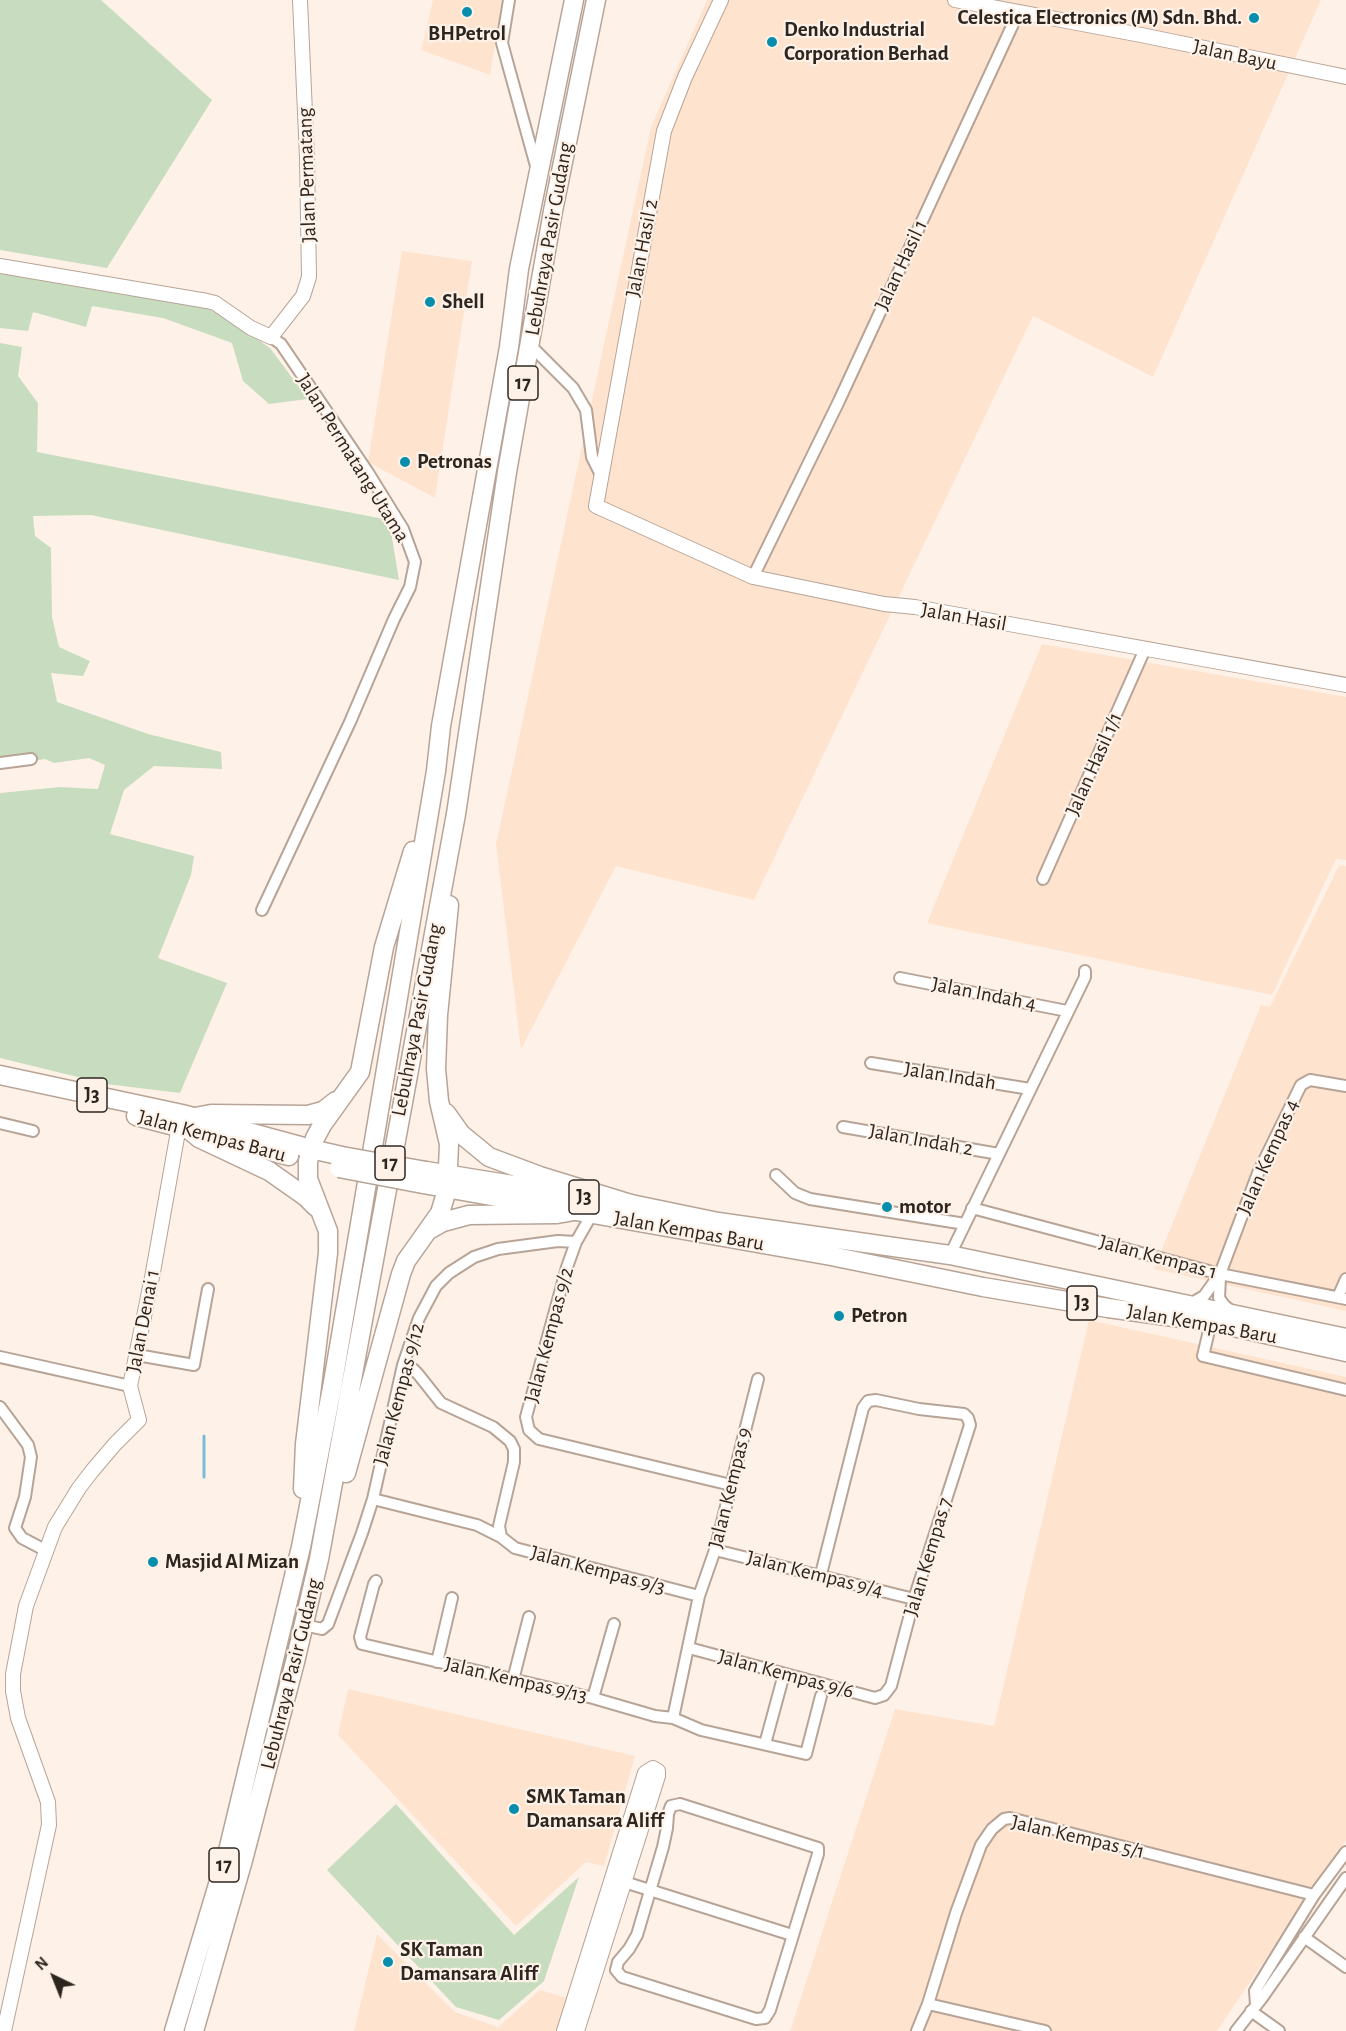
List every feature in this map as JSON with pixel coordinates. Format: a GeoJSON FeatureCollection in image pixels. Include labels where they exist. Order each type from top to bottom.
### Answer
{"type":"FeatureCollection","features":[{"type":"Feature","properties":{"kind":"main road","name":"Lebuhraya Pasir Gudang"},"geometry":{"type":"LineString","coordinates":[[174,2031],[228,1851],[301,1548],[354,1259],[468,566],[508,347],[519,269],[574,0]]}},
{"type":"Feature","properties":{"kind":"main road","name":"Lebuhraya Pasir Gudang"},"geometry":{"type":"LineString","coordinates":[[194,2031],[240,1871],[320,1559],[456,814],[507,472],[553,211],[596,0]]}},
{"type":"Feature","properties":{"kind":"main road"},"geometry":{"type":"LineString","coordinates":[[301,1548],[305,1444],[328,1253],[328,1231],[308,1179],[309,1155],[315,1138],[327,1117],[360,1072],[384,947],[436,771]]}},
{"type":"Feature","properties":{"kind":"main road"},"geometry":{"type":"LineString","coordinates":[[320,1559],[359,1430],[401,1274],[406,1261],[440,1213],[448,1183],[449,1144],[439,1101],[436,1069],[438,1015],[456,814]]}},
{"type":"Feature","properties":{"kind":"main road","name":"Jalan Kempas Baru"},"geometry":{"type":"LineString","coordinates":[[0,1075],[309,1155],[573,1211],[891,1267],[983,1287],[1211,1322],[1346,1352]]}},
{"type":"Feature","properties":{"kind":"main road","name":"Jalan Kempas Baru"},"geometry":{"type":"LineString","coordinates":[[0,1083],[187,1124]]}},
{"type":"Feature","properties":{"kind":"main road"},"geometry":{"type":"LineString","coordinates":[[323,1215],[306,1197],[269,1171],[198,1138],[187,1124],[211,1114],[308,1114],[323,1111],[346,1093]]}},
{"type":"Feature","properties":{"kind":"main road"},"geometry":{"type":"LineString","coordinates":[[439,1101],[461,1134],[489,1157],[540,1176],[631,1204]]}},
{"type":"Feature","properties":{"kind":"main road","name":"Jalan Kempas Baru"},"geometry":{"type":"LineString","coordinates":[[448,1183],[631,1204],[729,1224],[950,1255],[1346,1338]]}},
{"type":"Feature","properties":{"kind":"main road"},"geometry":{"type":"LineString","coordinates":[[429,1230],[443,1222],[469,1215],[557,1214],[573,1211]]}},
{"type":"Feature","properties":{"kind":"main road"},"geometry":{"type":"LineString","coordinates":[[950,1255],[954,1266],[965,1275],[1009,1285],[1029,1293]]}},
{"type":"Feature","properties":{"kind":"street","name":"Jalan Permatang"},"geometry":{"type":"LineString","coordinates":[[271,338],[303,297],[309,277],[307,158],[300,0]]}},
{"type":"Feature","properties":{"kind":"street"},"geometry":{"type":"LineString","coordinates":[[509,0],[502,43],[538,172]]}},
{"type":"Feature","properties":{"kind":"street","name":"Jalan Hasil 2"},"geometry":{"type":"LineString","coordinates":[[596,506],[664,131],[685,77],[721,0]]}},
{"type":"Feature","properties":{"kind":"street"},"geometry":{"type":"LineString","coordinates":[[956,0],[1019,11]]}},
{"type":"Feature","properties":{"kind":"street","name":"Jalan Bayu"},"geometry":{"type":"LineString","coordinates":[[1019,11],[1346,77]]}},
{"type":"Feature","properties":{"kind":"street","name":"Jalan Hasil 1"},"geometry":{"type":"LineString","coordinates":[[753,577],[839,401],[1019,11]]}},
{"type":"Feature","properties":{"kind":"street","name":"Jalan Permatang Utama"},"geometry":{"type":"LineString","coordinates":[[0,266],[215,303],[251,328],[281,344],[367,471],[403,529],[415,562],[410,587],[262,910]]}},
{"type":"Feature","properties":{"kind":"street"},"geometry":{"type":"LineString","coordinates":[[530,345],[573,388],[586,410],[592,457],[601,475]]}},
{"type":"Feature","properties":{"kind":"street","name":"Jalan Hasil"},"geometry":{"type":"LineString","coordinates":[[596,506],[753,577],[884,604],[1346,685]]}},
{"type":"Feature","properties":{"kind":"street","name":"Jalan Hasil 1/1"},"geometry":{"type":"LineString","coordinates":[[1043,879],[1145,649]]}},
{"type":"Feature","properties":{"kind":"street"},"geometry":{"type":"LineString","coordinates":[[0,763],[31,759]]}},
{"type":"Feature","properties":{"kind":"street","name":"Jalan Indah"},"geometry":{"type":"LineString","coordinates":[[950,1255],[1085,971]]}},
{"type":"Feature","properties":{"kind":"street","name":"Jalan Indah 4"},"geometry":{"type":"LineString","coordinates":[[900,978],[1067,1011]]}},
{"type":"Feature","properties":{"kind":"street","name":"Jalan Indah"},"geometry":{"type":"LineString","coordinates":[[871,1063],[1030,1089]]}},
{"type":"Feature","properties":{"kind":"street","name":"Jalan Kempas 4"},"geometry":{"type":"LineString","coordinates":[[1220,1274],[1258,1173],[1301,1085],[1310,1080],[1346,1086]]}},
{"type":"Feature","properties":{"kind":"street"},"geometry":{"type":"LineString","coordinates":[[0,1123],[33,1131]]}},
{"type":"Feature","properties":{"kind":"street","name":"Jalan Denai 1"},"geometry":{"type":"LineString","coordinates":[[0,1357],[129,1386],[187,1124]]}},
{"type":"Feature","properties":{"kind":"street","name":"Jalan Indah 2"},"geometry":{"type":"LineString","coordinates":[[843,1127],[999,1154]]}},
{"type":"Feature","properties":{"kind":"street"},"geometry":{"type":"LineString","coordinates":[[776,1175],[795,1193],[810,1199],[963,1227],[965,1248],[976,1261]]}},
{"type":"Feature","properties":{"kind":"street","name":"Jalan Kempas 1"},"geometry":{"type":"LineString","coordinates":[[972,1208],[1220,1274],[1342,1298]]}},
{"type":"Feature","properties":{"kind":"street","name":"Jalan Kempas 9/2"},"geometry":{"type":"LineString","coordinates":[[592,1214],[576,1242],[567,1267],[526,1418],[529,1430],[539,1439],[731,1485]]}},
{"type":"Feature","properties":{"kind":"street","name":"Jalan Kempas 9/12"},"geometry":{"type":"LineString","coordinates":[[304,1625],[322,1629],[328,1624],[373,1499],[403,1365],[419,1318],[436,1286],[449,1273],[474,1257],[498,1249],[558,1241],[576,1242]]}},
{"type":"Feature","properties":{"kind":"street"},"geometry":{"type":"LineString","coordinates":[[1190,1304],[1204,1296],[1220,1274]]}},
{"type":"Feature","properties":{"kind":"street"},"geometry":{"type":"LineString","coordinates":[[1220,1274],[1219,1298],[1237,1316]]}},
{"type":"Feature","properties":{"kind":"street"},"geometry":{"type":"LineString","coordinates":[[1342,1298],[1346,1278]]}},
{"type":"Feature","properties":{"kind":"street"},"geometry":{"type":"LineString","coordinates":[[137,1355],[194,1365],[208,1289]]}},
{"type":"Feature","properties":{"kind":"street"},"geometry":{"type":"LineString","coordinates":[[1211,1322],[1203,1356],[1346,1390]]}},
{"type":"Feature","properties":{"kind":"street"},"geometry":{"type":"LineString","coordinates":[[403,1365],[413,1369],[441,1403],[493,1427],[510,1441],[514,1449],[514,1462],[499,1526],[501,1537]]}},
{"type":"Feature","properties":{"kind":"street","name":"Jalan Kempas 9"},"geometry":{"type":"LineString","coordinates":[[673,1718],[699,1596],[715,1550],[758,1379]]}},
{"type":"Feature","properties":{"kind":"street"},"geometry":{"type":"LineString","coordinates":[[4,2031],[49,1825],[48,1803],[18,1718],[13,1691],[13,1674],[26,1606],[55,1527],[79,1488],[115,1444],[139,1420],[129,1386]]}},
{"type":"Feature","properties":{"kind":"street","name":"Jalan Kempas 7"},"geometry":{"type":"LineString","coordinates":[[821,1575],[863,1408],[868,1401],[876,1400],[919,1409],[964,1414],[970,1425],[914,1599],[891,1686],[884,1695]]}},
{"type":"Feature","properties":{"kind":"street"},"geometry":{"type":"LineString","coordinates":[[0,1407],[28,1445],[31,1457],[25,1497],[15,1528],[22,1538],[45,1550]]}},
{"type":"Feature","properties":{"kind":"street","name":"Jalan Kempas 9/3"},"geometry":{"type":"LineString","coordinates":[[373,1499],[477,1525],[501,1537],[515,1548],[699,1596]]}},
{"type":"Feature","properties":{"kind":"street","name":"Jalan Kempas 9/4"},"geometry":{"type":"LineString","coordinates":[[715,1550],[914,1599]]}},
{"type":"Feature","properties":{"kind":"street","name":"Jalan Kempas 9/13"},"geometry":{"type":"LineString","coordinates":[[376,1581],[360,1641],[362,1644],[593,1698],[654,1716],[673,1718],[701,1730],[806,1754],[820,1696]]}},
{"type":"Feature","properties":{"kind":"street"},"geometry":{"type":"LineString","coordinates":[[436,1662],[452,1598]]}},
{"type":"Feature","properties":{"kind":"street"},"geometry":{"type":"LineString","coordinates":[[513,1680],[529,1617]]}},
{"type":"Feature","properties":{"kind":"street"},"geometry":{"type":"LineString","coordinates":[[593,1698],[614,1624]]}},
{"type":"Feature","properties":{"kind":"street","name":"Jalan Kempas 9/6"},"geometry":{"type":"LineString","coordinates":[[688,1648],[875,1698],[884,1695]]}},
{"type":"Feature","properties":{"kind":"street"},"geometry":{"type":"LineString","coordinates":[[765,1744],[784,1674]]}},
{"type":"Feature","properties":{"kind":"street"},"geometry":{"type":"LineString","coordinates":[[564,2031],[618,1880],[658,1776],[658,1771],[653,1768],[645,1773],[618,1880],[576,2031]]}},
{"type":"Feature","properties":{"kind":"street"},"geometry":{"type":"LineString","coordinates":[[680,1804],[818,1848],[770,2010],[765,2018],[756,2019],[622,1977],[616,1970],[618,1962],[637,1935],[650,1890],[663,1847],[671,1806],[680,1804]]}},
{"type":"Feature","properties":{"kind":"street","name":"Jalan Kempas 5/1"},"geometry":{"type":"LineString","coordinates":[[917,2031],[981,1845],[992,1829],[1004,1819],[1020,1821],[1314,1895]]}},
{"type":"Feature","properties":{"kind":"street"},"geometry":{"type":"LineString","coordinates":[[1253,2007],[1255,1991],[1314,1895],[1346,1852]]}},
{"type":"Feature","properties":{"kind":"street"},"geometry":{"type":"LineString","coordinates":[[618,1880],[792,1935]]}},
{"type":"Feature","properties":{"kind":"street"},"geometry":{"type":"LineString","coordinates":[[1236,2031],[1344,1885]]}},
{"type":"Feature","properties":{"kind":"street"},"geometry":{"type":"LineString","coordinates":[[1304,1937],[1346,1967]]}},
{"type":"Feature","properties":{"kind":"street"},"geometry":{"type":"LineString","coordinates":[[928,2004],[1045,2031]]}},
{"type":"Feature","properties":{"kind":"street"},"geometry":{"type":"LineString","coordinates":[[1253,2007],[1279,2031]]}},
{"type":"Feature","properties":{"kind":"shaded area"},"geometry":{"type":"Polygon","coordinates":[[[433,0],[502,0],[490,75],[421,50],[433,0]]]}},
{"type":"Feature","properties":{"kind":"shaded area"},"geometry":{"type":"Polygon","coordinates":[[[707,0],[1321,0],[1153,377],[1033,316],[754,900],[616,866],[521,1049],[496,844],[651,127],[707,0]]]}},
{"type":"Feature","properties":{"kind":"shaded area"},"geometry":{"type":"Polygon","coordinates":[[[402,251],[472,261],[435,498],[368,462],[402,251]]]}},
{"type":"Feature","properties":{"kind":"shaded area"},"geometry":{"type":"Polygon","coordinates":[[[1042,644],[1346,697],[1346,860],[1336,859],[1272,995],[927,923],[1042,644]]]}},
{"type":"Feature","properties":{"kind":"shaded area"},"geometry":{"type":"Polygon","coordinates":[[[1339,865],[1346,866],[1346,1311],[1154,1269],[1261,1005],[1270,1007],[1339,865]]]}},
{"type":"Feature","properties":{"kind":"shaded area"},"geometry":{"type":"Polygon","coordinates":[[[1089,1320],[1346,1377],[1346,1840],[1217,2031],[790,2031],[895,1709],[994,1726],[1089,1320]]]}},
{"type":"Feature","properties":{"kind":"shaded area","name":"SMK Taman Damansara Aliff"},"geometry":{"type":"Polygon","coordinates":[[[348,1689],[635,1756],[604,1866],[586,1862],[516,1926],[338,1735],[348,1689]]]}},
{"type":"Feature","properties":{"kind":"shaded area","name":"SK Taman Damansara Aliff"},"geometry":{"type":"Polygon","coordinates":[[[377,1934],[455,2012],[498,2027],[540,1990],[568,1998],[558,2031],[354,2031],[377,1934]]]}},
{"type":"Feature","properties":{"kind":"green space"},"geometry":{"type":"Polygon","coordinates":[[[0,0],[101,0],[212,100],[107,268],[0,250],[0,0]]]}},
{"type":"Feature","properties":{"kind":"green space"},"geometry":{"type":"Polygon","coordinates":[[[0,269],[199,305],[222,315],[270,348],[308,399],[269,404],[243,381],[232,343],[163,318],[92,306],[86,327],[33,312],[28,331],[0,328],[0,269]]]}},
{"type":"Feature","properties":{"kind":"green space"},"geometry":{"type":"Polygon","coordinates":[[[0,343],[22,347],[18,376],[38,403],[37,452],[389,520],[399,580],[91,515],[33,516],[35,536],[51,548],[52,617],[59,647],[90,661],[83,676],[51,673],[57,702],[148,734],[221,752],[222,769],[154,766],[124,790],[110,834],[194,856],[191,875],[158,958],[227,983],[180,1093],[106,1084],[0,1058],[0,793],[60,787],[98,789],[105,765],[89,758],[54,763],[45,759],[0,766],[0,343]]]}},
{"type":"Feature","properties":{"kind":"green space"},"geometry":{"type":"Polygon","coordinates":[[[396,1804],[514,1935],[579,1877],[544,1981],[499,2020],[456,2007],[327,1870],[396,1804]]]}},
{"type":"Feature","properties":{"kind":"waterway"},"geometry":{"type":"LineString","coordinates":[[204,1436],[204,1477]]}},
{"type":"Feature","properties":{"kind":"place","name":"BHPetrol"},"geometry":{"type":"Point","coordinates":[467,12]}},
{"type":"Feature","properties":{"kind":"place","name":"Celestica Electronics (M) Sdn. Bhd."},"geometry":{"type":"Point","coordinates":[1254,18]}},
{"type":"Feature","properties":{"kind":"place","name":"Denko Industrial Corporation Berhad"},"geometry":{"type":"Point","coordinates":[772,42]}},
{"type":"Feature","properties":{"kind":"place","name":"Shell"},"geometry":{"type":"Point","coordinates":[430,302]}},
{"type":"Feature","properties":{"kind":"place","name":"Petronas"},"geometry":{"type":"Point","coordinates":[405,462]}},
{"type":"Feature","properties":{"kind":"place","name":"motor"},"geometry":{"type":"Point","coordinates":[887,1207]}},
{"type":"Feature","properties":{"kind":"place","name":"Petron"},"geometry":{"type":"Point","coordinates":[839,1316]}},
{"type":"Feature","properties":{"kind":"place","name":"Masjid Al Mizan"},"geometry":{"type":"Point","coordinates":[153,1562]}},
{"type":"Feature","properties":{"kind":"place","name":"SMK Taman Damansara Aliff"},"geometry":{"type":"Point","coordinates":[514,1809]}},
{"type":"Feature","properties":{"kind":"place","name":"SK Taman Damansara Aliff"},"geometry":{"type":"Point","coordinates":[388,1962]}}]}
